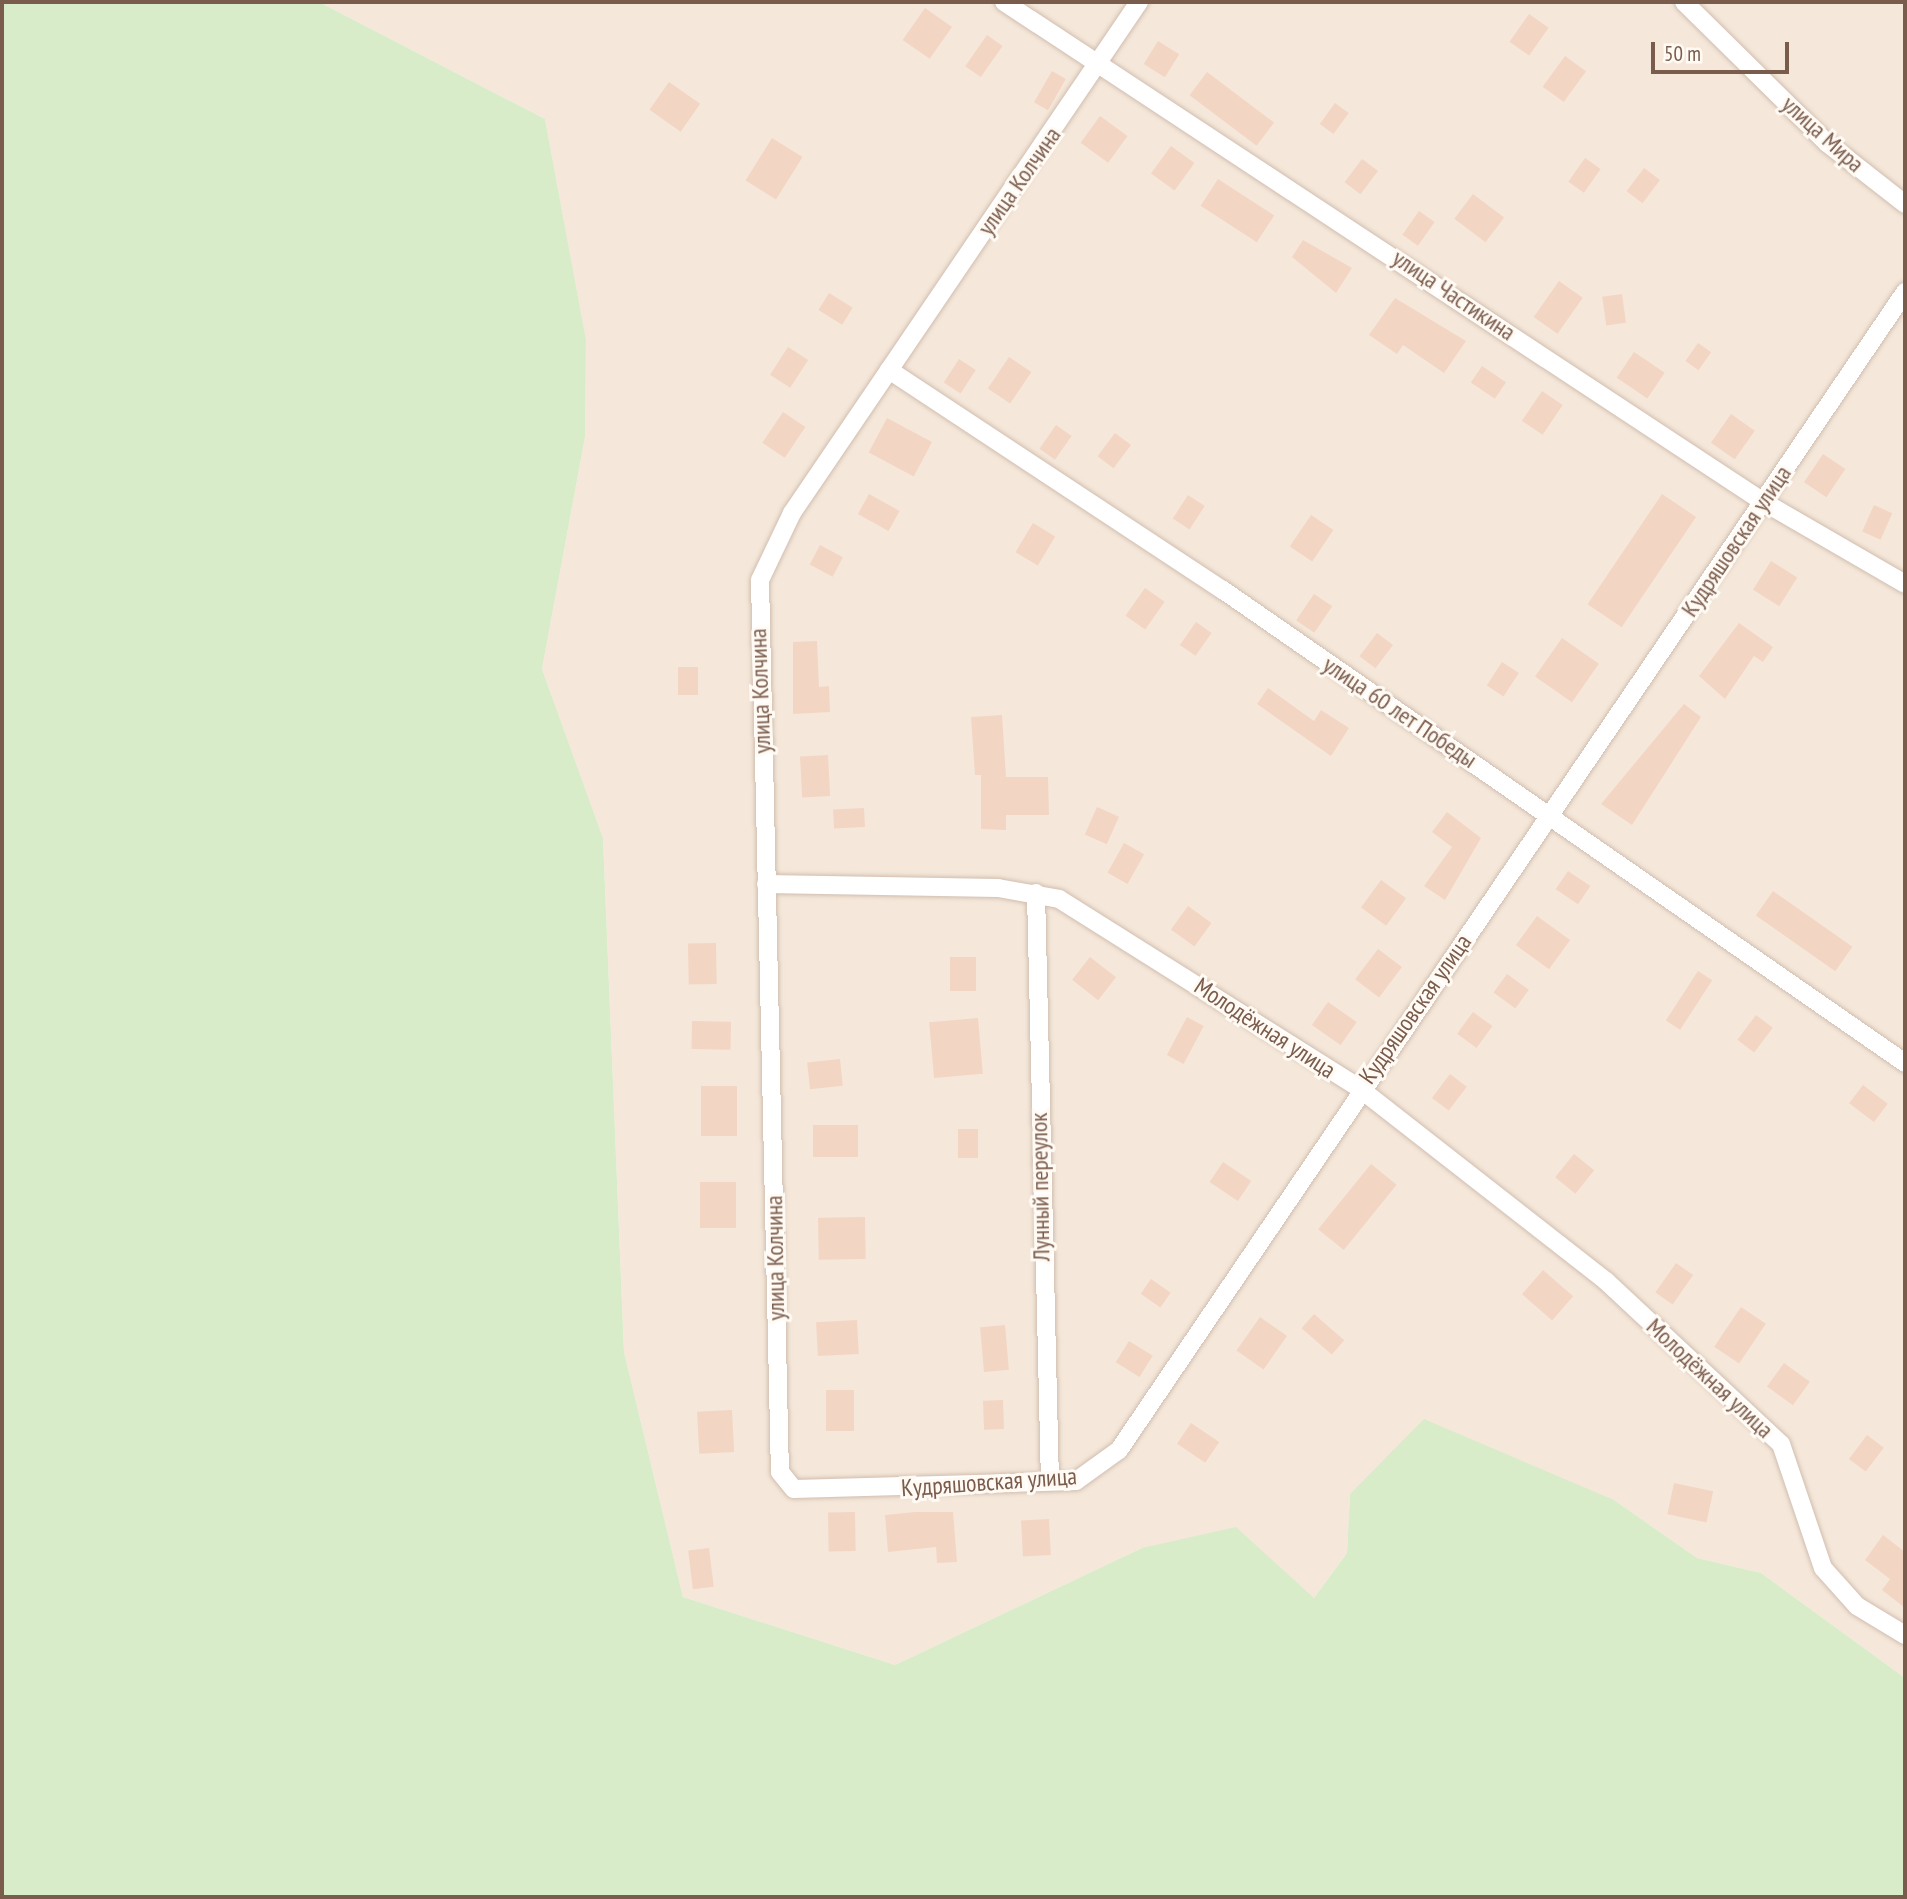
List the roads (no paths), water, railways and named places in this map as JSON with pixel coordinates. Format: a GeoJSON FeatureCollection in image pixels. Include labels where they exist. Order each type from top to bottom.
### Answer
{"type":"FeatureCollection","features":[{"type":"Feature","properties":{"kind":"street","name":"улица Частикина"},"geometry":{"type":"LineString","coordinates":[[1004,2],[1097,67],[1381,246],[1762,501],[1905,584]]}},
{"type":"Feature","properties":{"kind":"street","name":"улица Колчина"},"geometry":{"type":"LineString","coordinates":[[794,1489],[780,1472],[760,580],[792,513],[1139,2]]}},
{"type":"Feature","properties":{"kind":"street","name":"улица Мира"},"geometry":{"type":"LineString","coordinates":[[1684,2],[1826,143],[1905,204]]}},
{"type":"Feature","properties":{"kind":"street","name":"Кудряшовская улица"},"geometry":{"type":"LineString","coordinates":[[794,1489],[1076,1481],[1097,1472],[1119,1450],[1359,1088],[1552,816],[1905,292]]}},
{"type":"Feature","properties":{"kind":"street","name":"улица 60 лет Победы"},"geometry":{"type":"LineString","coordinates":[[889,370],[1552,816],[1905,1063]]}},
{"type":"Feature","properties":{"kind":"street","name":"Молодёжная улица"},"geometry":{"type":"LineString","coordinates":[[766,884],[1036,893],[1098,920],[1359,1088],[1606,1281],[1781,1444],[1823,1568],[1857,1606],[1905,1635]]}},
{"type":"Feature","properties":{"kind":"street","name":"Лунный переулок"},"geometry":{"type":"LineString","coordinates":[[1036,893],[1050,1481]]}}]}
